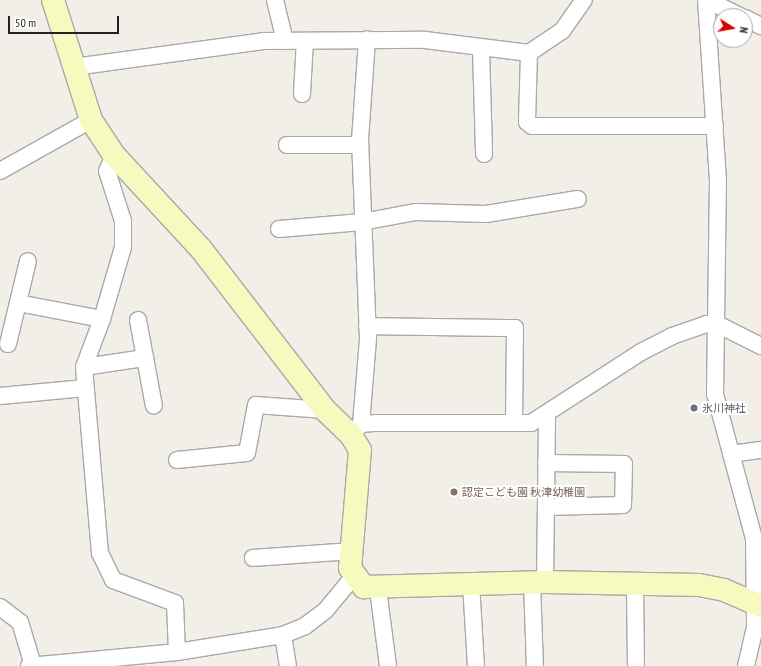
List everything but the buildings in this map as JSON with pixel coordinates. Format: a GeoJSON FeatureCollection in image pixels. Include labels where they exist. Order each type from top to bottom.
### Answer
{"type":"FeatureCollection","features":[{"type":"Feature","properties":{"kind":"street"},"geometry":{"type":"LineString","coordinates":[[53,0],[91,120],[114,155],[201,249],[325,410],[356,430],[531,423],[547,415],[666,339],[706,324],[719,325],[761,346]]}},
{"type":"Feature","properties":{"kind":"street"},"geometry":{"type":"LineString","coordinates":[[275,0],[285,41]]}},
{"type":"Feature","properties":{"kind":"street"},"geometry":{"type":"LineString","coordinates":[[74,67],[200,48],[285,41],[367,39],[425,40],[481,50],[529,53],[562,31],[584,0]]}},
{"type":"Feature","properties":{"kind":"street"},"geometry":{"type":"LineString","coordinates":[[723,8],[706,0],[715,126],[719,325],[715,394],[754,539],[759,605],[746,666]]}},
{"type":"Feature","properties":{"kind":"street"},"geometry":{"type":"LineString","coordinates":[[367,39],[360,145],[367,326],[356,430],[360,450],[350,568],[354,576],[364,587],[378,589],[471,583],[538,582],[699,585],[724,590],[759,605]]}},
{"type":"Feature","properties":{"kind":"street"},"geometry":{"type":"LineString","coordinates":[[302,94],[305,41]]}},
{"type":"Feature","properties":{"kind":"street"},"geometry":{"type":"LineString","coordinates":[[481,50],[484,154]]}},
{"type":"Feature","properties":{"kind":"street"},"geometry":{"type":"LineString","coordinates":[[529,53],[527,122],[532,126],[715,126]]}},
{"type":"Feature","properties":{"kind":"street"},"geometry":{"type":"LineString","coordinates":[[0,171],[91,120]]}},
{"type":"Feature","properties":{"kind":"street"},"geometry":{"type":"LineString","coordinates":[[287,145],[360,145]]}},
{"type":"Feature","properties":{"kind":"street"},"geometry":{"type":"LineString","coordinates":[[114,155],[107,171],[123,221],[123,247],[102,318],[84,367],[100,553],[114,580],[175,602],[177,652]]}},
{"type":"Feature","properties":{"kind":"street"},"geometry":{"type":"LineString","coordinates":[[279,229],[362,222],[416,212],[486,214],[578,199]]}},
{"type":"Feature","properties":{"kind":"street"},"geometry":{"type":"LineString","coordinates":[[8,344],[28,262]]}},
{"type":"Feature","properties":{"kind":"street"},"geometry":{"type":"LineString","coordinates":[[18,303],[102,318]]}},
{"type":"Feature","properties":{"kind":"street"},"geometry":{"type":"LineString","coordinates":[[138,320],[154,406]]}},
{"type":"Feature","properties":{"kind":"street"},"geometry":{"type":"LineString","coordinates":[[367,326],[515,328],[514,423]]}},
{"type":"Feature","properties":{"kind":"street"},"geometry":{"type":"LineString","coordinates":[[84,367],[145,358]]}},
{"type":"Feature","properties":{"kind":"street"},"geometry":{"type":"LineString","coordinates":[[0,396],[85,388]]}},
{"type":"Feature","properties":{"kind":"street"},"geometry":{"type":"LineString","coordinates":[[177,460],[247,453],[256,405],[325,410]]}},
{"type":"Feature","properties":{"kind":"street"},"geometry":{"type":"LineString","coordinates":[[535,666],[538,582],[546,507],[547,415]]}},
{"type":"Feature","properties":{"kind":"street"},"geometry":{"type":"LineString","coordinates":[[732,454],[761,450]]}},
{"type":"Feature","properties":{"kind":"street"},"geometry":{"type":"LineString","coordinates":[[546,463],[624,464],[623,505],[546,507]]}},
{"type":"Feature","properties":{"kind":"street"},"geometry":{"type":"LineString","coordinates":[[253,558],[352,552]]}},
{"type":"Feature","properties":{"kind":"street"},"geometry":{"type":"LineString","coordinates":[[0,607],[20,622],[31,665],[112,663],[283,635],[305,626],[325,611],[354,576]]}},
{"type":"Feature","properties":{"kind":"street"},"geometry":{"type":"LineString","coordinates":[[471,583],[476,666]]}},
{"type":"Feature","properties":{"kind":"street"},"geometry":{"type":"LineString","coordinates":[[635,585],[636,666]]}},
{"type":"Feature","properties":{"kind":"street"},"geometry":{"type":"LineString","coordinates":[[378,589],[388,666]]}},
{"type":"Feature","properties":{"kind":"street"},"geometry":{"type":"LineString","coordinates":[[283,635],[288,666]]}},
{"type":"Feature","properties":{"kind":"place","name":"氷川神社"},"geometry":{"type":"Point","coordinates":[694,408]}},
{"type":"Feature","properties":{"kind":"place","name":"認定こども園 秋津幼稚園"},"geometry":{"type":"Point","coordinates":[454,492]}}]}
